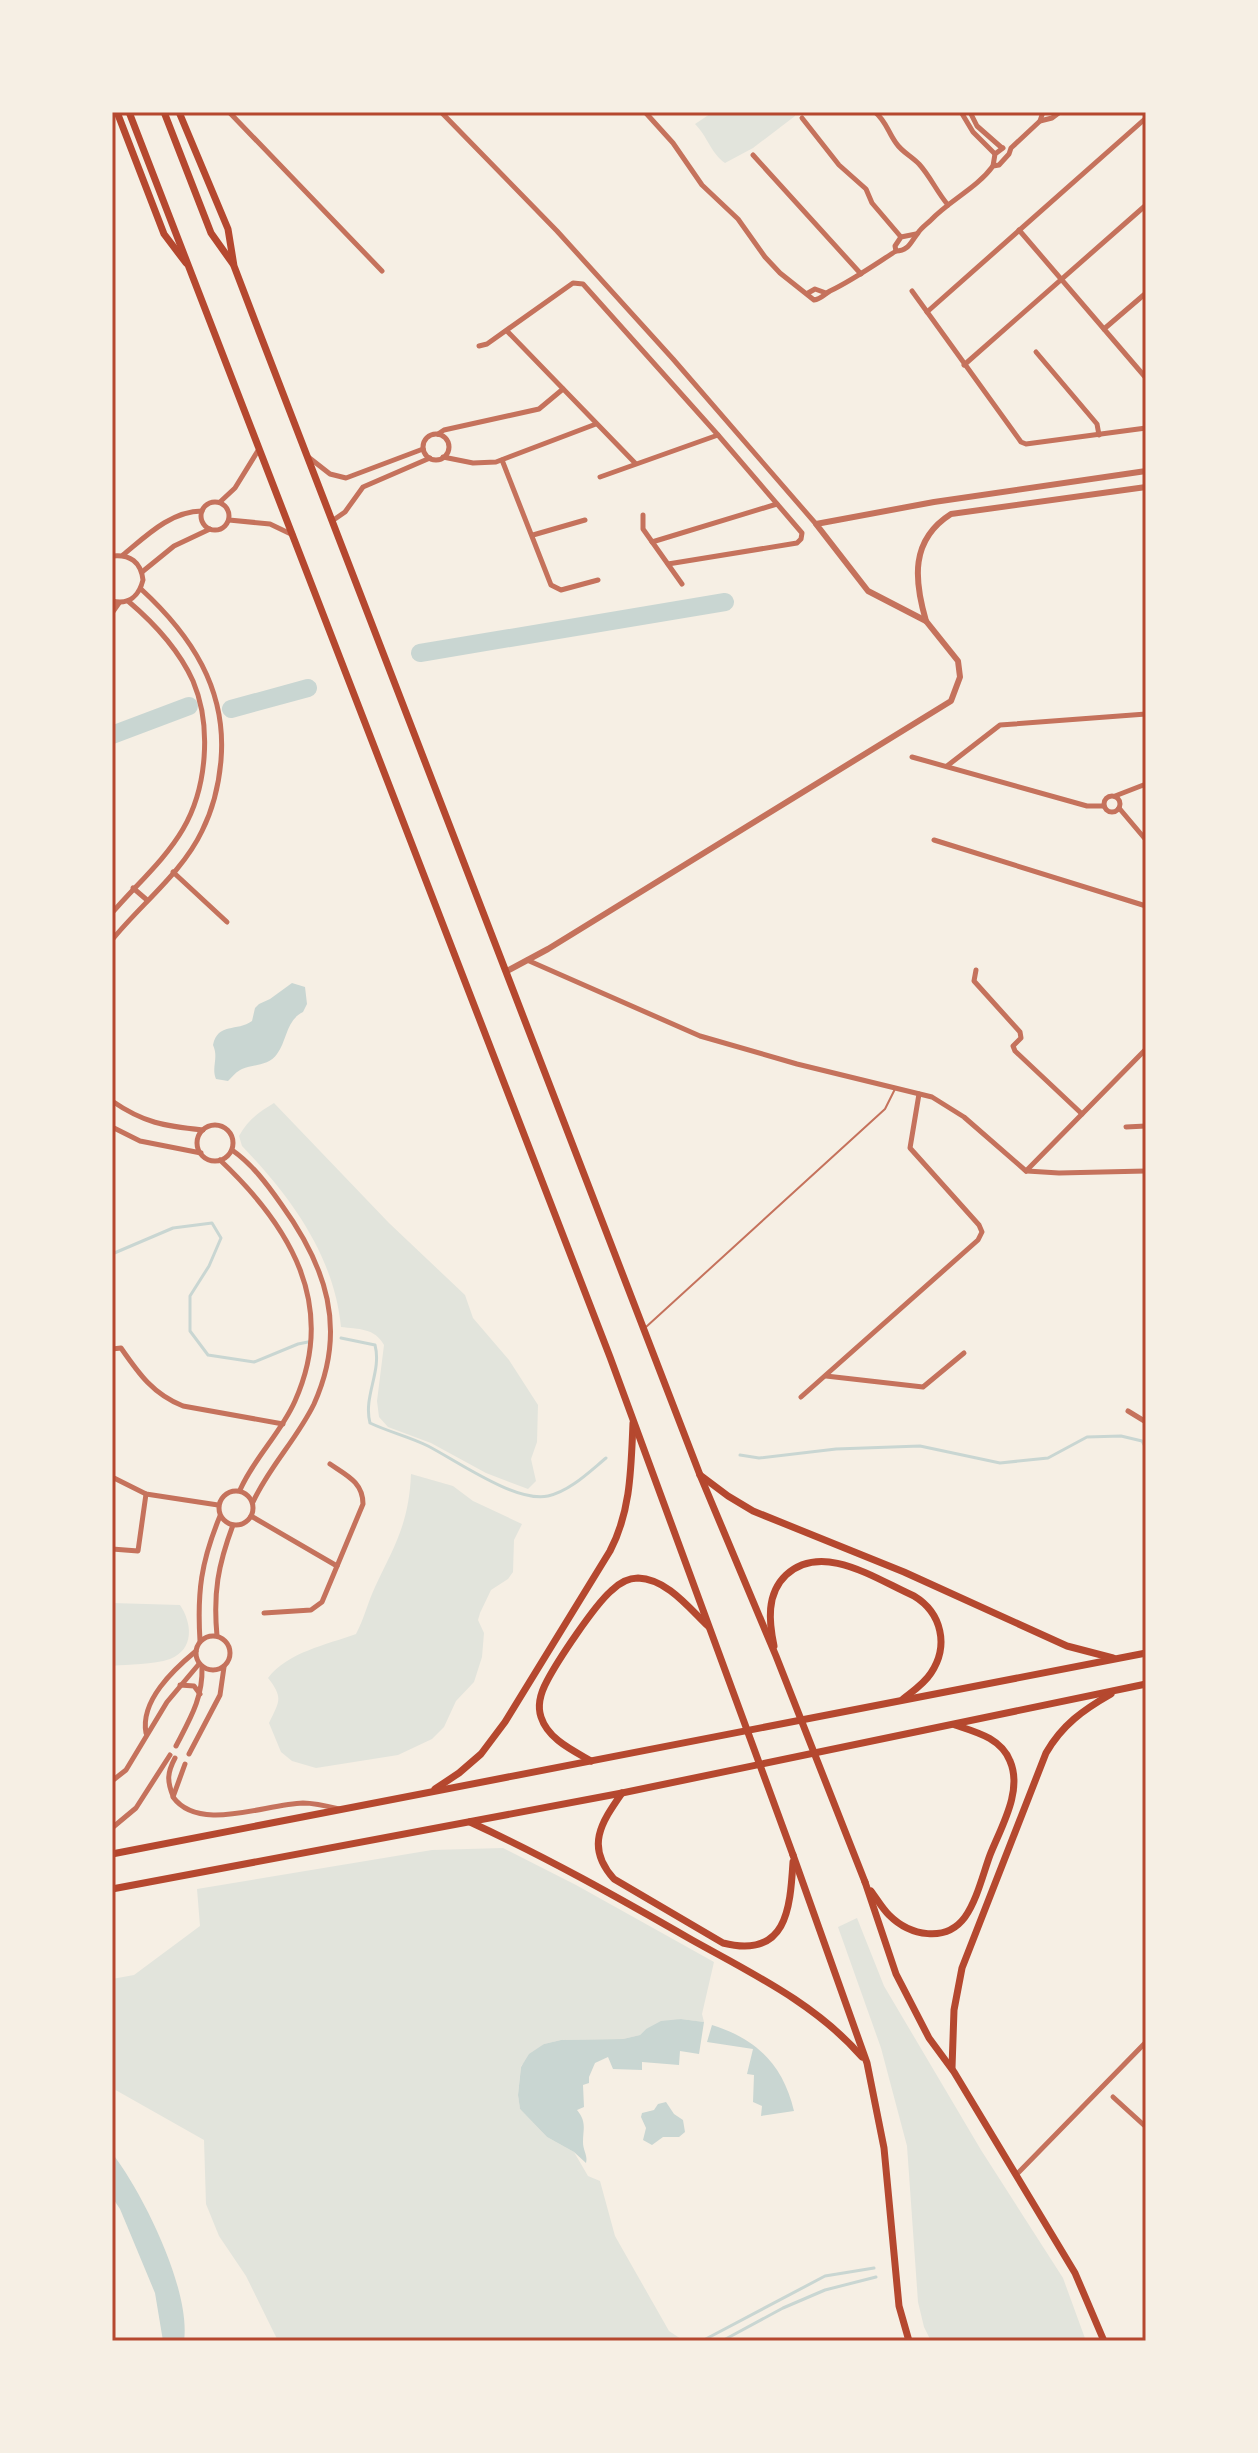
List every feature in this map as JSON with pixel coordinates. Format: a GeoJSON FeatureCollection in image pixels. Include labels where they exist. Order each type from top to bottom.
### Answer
{"type":"FeatureCollection","features":[{"type":"Feature","properties":{"kind":"main road"},"geometry":{"type":"LineString","coordinates":[[117,112],[164,234],[190,267]]}},
{"type":"Feature","properties":{"kind":"main road"},"geometry":{"type":"LineString","coordinates":[[129,112],[633,1423],[867,2063],[884,2148],[899,2306],[909,2341]]}},
{"type":"Feature","properties":{"kind":"main road"},"geometry":{"type":"LineString","coordinates":[[164,112],[211,233],[234,266]]}},
{"type":"Feature","properties":{"kind":"main road"},"geometry":{"type":"LineString","coordinates":[[179,112],[228,229],[234,266],[306,455],[700,1475],[776,1656],[865,1882],[896,1974],[929,2038],[952,2068],[1075,2273],[1104,2341]]}},
{"type":"Feature","properties":{"kind":"main road"},"geometry":{"type":"LineString","coordinates":[[430,1792],[481,1754],[505,1722],[610,1551],[620,1532],[629,1496],[633,1423]]}},
{"type":"Feature","properties":{"kind":"main road"},"geometry":{"type":"LineString","coordinates":[[700,1475],[753,1511],[904,1572],[1067,1646],[1115,1659]]}},
{"type":"Feature","properties":{"kind":"main road"},"geometry":{"type":"LineString","coordinates":[[776,1656],[770,1615],[776,1589],[782,1579],[799,1565],[810,1562],[819,1560],[842,1565],[914,1596],[924,1602],[937,1618],[941,1641],[936,1665],[925,1682],[900,1701]]}},
{"type":"Feature","properties":{"kind":"main road"},"geometry":{"type":"LineString","coordinates":[[591,1761],[554,1737],[541,1718],[539,1706],[547,1681],[600,1601],[633,1578],[651,1580],[672,1593],[708,1626]]}},
{"type":"Feature","properties":{"kind":"main road"},"geometry":{"type":"LineString","coordinates":[[112,1854],[1146,1653]]}},
{"type":"Feature","properties":{"kind":"main road"},"geometry":{"type":"LineString","coordinates":[[112,1889],[237,1863],[622,1793],[1146,1684]]}},
{"type":"Feature","properties":{"kind":"main road"},"geometry":{"type":"LineString","coordinates":[[952,2068],[954,2010],[962,1968],[1046,1753],[1065,1725],[1081,1711],[1118,1690]]}},
{"type":"Feature","properties":{"kind":"main road"},"geometry":{"type":"LineString","coordinates":[[865,1882],[888,1915],[905,1927],[925,1934],[947,1932],[957,1926],[969,1910],[1010,1802],[1015,1780],[1004,1749],[985,1736],[953,1724]]}},
{"type":"Feature","properties":{"kind":"main road"},"geometry":{"type":"LineString","coordinates":[[622,1793],[599,1835],[598,1855],[605,1869],[614,1879],[723,1943],[738,1947],[761,1943],[781,1928],[789,1909],[793,1855]]}},
{"type":"Feature","properties":{"kind":"main road"},"geometry":{"type":"LineString","coordinates":[[468,1821],[551,1860],[789,1994],[841,2033],[867,2063]]}},
{"type":"Feature","properties":{"kind":"street"},"geometry":{"type":"LineString","coordinates":[[229,112],[382,271]]}},
{"type":"Feature","properties":{"kind":"street"},"geometry":{"type":"LineString","coordinates":[[441,112],[557,231],[673,359],[816,524],[868,591],[926,621]]}},
{"type":"Feature","properties":{"kind":"street"},"geometry":{"type":"LineString","coordinates":[[645,112],[673,143],[702,185],[738,219],[765,257],[814,300],[896,251],[902,251],[948,205],[993,166],[1004,161],[1011,148],[1040,121],[1060,112]]}},
{"type":"Feature","properties":{"kind":"street"},"geometry":{"type":"LineString","coordinates":[[875,112],[902,151],[927,173],[933,187],[948,205]]}},
{"type":"Feature","properties":{"kind":"street"},"geometry":{"type":"LineString","coordinates":[[961,112],[973,132],[995,154]]}},
{"type":"Feature","properties":{"kind":"street"},"geometry":{"type":"LineString","coordinates":[[970,112],[977,126],[1002,148]]}},
{"type":"Feature","properties":{"kind":"street"},"geometry":{"type":"LineString","coordinates":[[1040,121],[1043,112]]}},
{"type":"Feature","properties":{"kind":"street"},"geometry":{"type":"LineString","coordinates":[[802,118],[839,165],[866,189],[872,203],[901,237]]}},
{"type":"Feature","properties":{"kind":"street"},"geometry":{"type":"LineString","coordinates":[[927,312],[1145,121]]}},
{"type":"Feature","properties":{"kind":"street"},"geometry":{"type":"LineString","coordinates":[[993,166],[995,154],[1002,148],[1011,148]]}},
{"type":"Feature","properties":{"kind":"street"},"geometry":{"type":"LineString","coordinates":[[753,155],[861,274]]}},
{"type":"Feature","properties":{"kind":"street"},"geometry":{"type":"LineString","coordinates":[[964,365],[1146,205]]}},
{"type":"Feature","properties":{"kind":"street"},"geometry":{"type":"LineString","coordinates":[[1019,230],[1146,378]]}},
{"type":"Feature","properties":{"kind":"street"},"geometry":{"type":"LineString","coordinates":[[896,251],[895,246],[901,237],[916,234]]}},
{"type":"Feature","properties":{"kind":"street"},"geometry":{"type":"LineString","coordinates":[[479,346],[507,331],[577,281],[583,284],[802,533],[797,543],[668,564]]}},
{"type":"Feature","properties":{"kind":"street"},"geometry":{"type":"LineString","coordinates":[[912,291],[1021,442],[1026,444],[1146,428]]}},
{"type":"Feature","properties":{"kind":"street"},"geometry":{"type":"LineString","coordinates":[[1104,329],[1146,293]]}},
{"type":"Feature","properties":{"kind":"street"},"geometry":{"type":"LineString","coordinates":[[507,331],[635,463]]}},
{"type":"Feature","properties":{"kind":"street"},"geometry":{"type":"LineString","coordinates":[[1036,352],[1097,424],[1099,435]]}},
{"type":"Feature","properties":{"kind":"street"},"geometry":{"type":"LineString","coordinates":[[306,455],[330,474],[346,478],[423,449],[427,438],[444,430],[539,409],[563,389]]}},
{"type":"Feature","properties":{"kind":"street"},"geometry":{"type":"LineString","coordinates":[[332,521],[345,512],[363,487],[430,458],[479,463],[502,460],[596,424]]}},
{"type":"Feature","properties":{"kind":"street"},"geometry":{"type":"LineString","coordinates":[[438,434],[444,437],[449,447],[443,457]]}},
{"type":"Feature","properties":{"kind":"street"},"geometry":{"type":"LineString","coordinates":[[600,477],[718,435]]}},
{"type":"Feature","properties":{"kind":"street"},"geometry":{"type":"LineString","coordinates":[[210,529],[202,522],[202,511],[209,503],[220,502],[235,488],[259,448]]}},
{"type":"Feature","properties":{"kind":"street"},"geometry":{"type":"LineString","coordinates":[[423,449],[430,458]]}},
{"type":"Feature","properties":{"kind":"street"},"geometry":{"type":"LineString","coordinates":[[502,460],[555,589],[598,580]]}},
{"type":"Feature","properties":{"kind":"street"},"geometry":{"type":"LineString","coordinates":[[816,524],[934,502],[1146,471]]}},
{"type":"Feature","properties":{"kind":"street"},"geometry":{"type":"LineString","coordinates":[[507,971],[548,949],[951,701],[960,677],[958,661],[926,621],[917,590],[919,559],[926,539],[937,523],[951,514],[1146,487]]}},
{"type":"Feature","properties":{"kind":"street"},"geometry":{"type":"LineString","coordinates":[[142,572],[174,546],[210,529],[221,529],[229,520],[228,510],[220,502]]}},
{"type":"Feature","properties":{"kind":"street"},"geometry":{"type":"LineString","coordinates":[[652,542],[777,504]]}},
{"type":"Feature","properties":{"kind":"street"},"geometry":{"type":"LineString","coordinates":[[123,555],[162,524],[191,511],[202,511]]}},
{"type":"Feature","properties":{"kind":"street"},"geometry":{"type":"LineString","coordinates":[[643,515],[643,529],[682,584]]}},
{"type":"Feature","properties":{"kind":"street"},"geometry":{"type":"LineString","coordinates":[[229,520],[270,524],[293,535]]}},
{"type":"Feature","properties":{"kind":"street"},"geometry":{"type":"LineString","coordinates":[[533,535],[585,520]]}},
{"type":"Feature","properties":{"kind":"street"},"geometry":{"type":"LineString","coordinates":[[112,555],[131,558],[142,572],[141,589],[128,601],[116,602],[112,613]]}},
{"type":"Feature","properties":{"kind":"street"},"geometry":{"type":"LineString","coordinates":[[112,940],[173,872],[202,833],[219,780],[221,716],[210,680],[199,657],[165,611],[141,589]]}},
{"type":"Feature","properties":{"kind":"street"},"geometry":{"type":"LineString","coordinates":[[112,913],[182,830],[195,805],[204,751],[194,683],[177,652],[128,601]]}},
{"type":"Feature","properties":{"kind":"street"},"geometry":{"type":"LineString","coordinates":[[947,766],[1000,725],[1146,714]]}},
{"type":"Feature","properties":{"kind":"street"},"geometry":{"type":"LineString","coordinates":[[912,757],[1087,806],[1104,806]]}},
{"type":"Feature","properties":{"kind":"street"},"geometry":{"type":"LineString","coordinates":[[1115,796],[1120,801],[1119,808],[1114,812],[1107,811],[1104,800],[1109,796],[1146,784]]}},
{"type":"Feature","properties":{"kind":"street"},"geometry":{"type":"LineString","coordinates":[[1119,808],[1146,840]]}},
{"type":"Feature","properties":{"kind":"street"},"geometry":{"type":"LineString","coordinates":[[934,840],[1146,906]]}},
{"type":"Feature","properties":{"kind":"street"},"geometry":{"type":"LineString","coordinates":[[173,872],[227,922]]}},
{"type":"Feature","properties":{"kind":"street"},"geometry":{"type":"LineString","coordinates":[[133,888],[147,900]]}},
{"type":"Feature","properties":{"kind":"street"},"geometry":{"type":"LineString","coordinates":[[527,960],[700,1036],[919,1094],[948,1105],[1026,1171],[1146,1171]]}},
{"type":"Feature","properties":{"kind":"street"},"geometry":{"type":"LineString","coordinates":[[976,970],[974,981],[1020,1032],[1021,1038],[1013,1046],[1015,1051],[1082,1114]]}},
{"type":"Feature","properties":{"kind":"street"},"geometry":{"type":"LineString","coordinates":[[1026,1171],[1146,1049]]}},
{"type":"Feature","properties":{"kind":"street"},"geometry":{"type":"LineString","coordinates":[[801,1397],[978,1240],[982,1232],[910,1148],[919,1094]]}},
{"type":"Feature","properties":{"kind":"street"},"geometry":{"type":"LineString","coordinates":[[112,1101],[147,1121],[203,1130],[214,1125],[227,1128],[234,1142],[232,1150],[220,1160],[209,1160],[201,1153],[140,1141],[112,1127]]}},
{"type":"Feature","properties":{"kind":"street"},"geometry":{"type":"LineString","coordinates":[[1126,1127],[1146,1126]]}},
{"type":"Feature","properties":{"kind":"street"},"geometry":{"type":"LineString","coordinates":[[201,1153],[197,1141],[203,1130]]}},
{"type":"Feature","properties":{"kind":"street"},"geometry":{"type":"LineString","coordinates":[[220,1516],[233,1525],[242,1524],[251,1516],[253,1502],[314,1403],[327,1357],[329,1313],[319,1267],[306,1240],[263,1179],[232,1150]]}},
{"type":"Feature","properties":{"kind":"street"},"geometry":{"type":"LineString","coordinates":[[220,1160],[258,1198],[281,1231],[302,1271],[308,1294],[312,1340],[298,1393],[283,1424],[240,1490]]}},
{"type":"Feature","properties":{"kind":"street"},"geometry":{"type":"LineString","coordinates":[[112,1349],[121,1348],[142,1379],[168,1400],[183,1406],[283,1424]]}},
{"type":"Feature","properties":{"kind":"street"},"geometry":{"type":"LineString","coordinates":[[825,1376],[923,1387],[964,1353]]}},
{"type":"Feature","properties":{"kind":"street"},"geometry":{"type":"LineString","coordinates":[[1128,1411],[1146,1422]]}},
{"type":"Feature","properties":{"kind":"street"},"geometry":{"type":"LineString","coordinates":[[264,1613],[311,1610],[319,1606],[337,1566],[363,1504],[363,1494],[359,1484],[330,1464]]}},
{"type":"Feature","properties":{"kind":"street"},"geometry":{"type":"LineString","coordinates":[[112,1477],[146,1494],[218,1505]]}},
{"type":"Feature","properties":{"kind":"street"},"geometry":{"type":"LineString","coordinates":[[147,1734],[144,1722],[147,1711],[169,1675],[196,1651],[200,1641],[199,1582],[220,1516],[218,1505],[231,1490],[248,1494],[253,1502]]}},
{"type":"Feature","properties":{"kind":"street"},"geometry":{"type":"LineString","coordinates":[[112,1549],[138,1551],[146,1494]]}},
{"type":"Feature","properties":{"kind":"street"},"geometry":{"type":"LineString","coordinates":[[251,1516],[337,1566]]}},
{"type":"Feature","properties":{"kind":"street"},"geometry":{"type":"LineString","coordinates":[[217,1636],[214,1608],[216,1576],[233,1525]]}},
{"type":"Feature","properties":{"kind":"street"},"geometry":{"type":"LineString","coordinates":[[189,1754],[220,1695],[224,1667],[231,1653],[224,1640],[217,1636],[208,1636],[200,1641]]}},
{"type":"Feature","properties":{"kind":"street"},"geometry":{"type":"LineString","coordinates":[[176,1746],[195,1711],[200,1694],[200,1665],[196,1651]]}},
{"type":"Feature","properties":{"kind":"street"},"geometry":{"type":"LineString","coordinates":[[200,1665],[217,1670],[224,1667]]}},
{"type":"Feature","properties":{"kind":"street"},"geometry":{"type":"LineString","coordinates":[[112,1781],[126,1770],[179,1685],[200,1665]]}},
{"type":"Feature","properties":{"kind":"street"},"geometry":{"type":"LineString","coordinates":[[179,1685],[194,1686],[200,1694]]}},
{"type":"Feature","properties":{"kind":"street"},"geometry":{"type":"LineString","coordinates":[[112,1828],[136,1808],[173,1757],[167,1782],[173,1797],[190,1811],[206,1815],[301,1803],[340,1809]]}},
{"type":"Feature","properties":{"kind":"street"},"geometry":{"type":"LineString","coordinates":[[173,1797],[185,1764]]}},
{"type":"Feature","properties":{"kind":"street"},"geometry":{"type":"LineString","coordinates":[[1017,2174],[1146,2042]]}},
{"type":"Feature","properties":{"kind":"street"},"geometry":{"type":"LineString","coordinates":[[1113,2097],[1146,2127]]}},
{"type":"Feature","properties":{"kind":"lane"},"geometry":{"type":"LineString","coordinates":[[644,1328],[885,1109],[895,1088]]}},
{"type":"Feature","properties":{"kind":"shaded area"},"geometry":{"type":"Polygon","coordinates":[[[713,112],[795,112],[795,116],[753,148],[725,163],[695,124],[713,112]]]}},
{"type":"Feature","properties":{"kind":"shaded area"},"geometry":{"type":"Polygon","coordinates":[[[292,983],[305,987],[307,1004],[293,1020],[274,1058],[240,1070],[228,1081],[216,1079],[215,1038],[224,1030],[252,1021],[259,1004],[292,983]]]}},
{"type":"Feature","properties":{"kind":"shaded area"},"geometry":{"type":"Polygon","coordinates":[[[274,1103],[389,1223],[465,1295],[473,1318],[509,1360],[538,1405],[537,1442],[531,1459],[536,1481],[528,1489],[486,1473],[431,1443],[388,1427],[379,1417],[377,1401],[384,1345],[371,1332],[341,1327],[329,1275],[307,1228],[277,1185],[242,1146],[239,1136],[246,1125],[274,1103]]]}},
{"type":"Feature","properties":{"kind":"shaded area"},"geometry":{"type":"Polygon","coordinates":[[[411,1474],[453,1486],[473,1501],[522,1524],[514,1540],[513,1572],[491,1590],[480,1613],[478,1620],[484,1633],[482,1657],[474,1682],[456,1701],[444,1727],[432,1739],[398,1755],[316,1768],[292,1761],[281,1752],[269,1723],[278,1695],[268,1678],[297,1656],[356,1634],[400,1533],[411,1474]]]}},
{"type":"Feature","properties":{"kind":"shaded area"},"geometry":{"type":"Polygon","coordinates":[[[112,1603],[180,1605],[189,1627],[184,1649],[163,1661],[112,1666],[112,1603]]]}},
{"type":"Feature","properties":{"kind":"shaded area"},"geometry":{"type":"Polygon","coordinates":[[[503,1848],[714,1962],[702,2014],[704,2022],[681,2019],[623,2039],[561,2040],[544,2044],[521,2066],[518,2095],[520,2109],[547,2137],[574,2152],[588,2176],[600,2181],[615,2236],[669,2331],[684,2341],[278,2341],[246,2276],[219,2236],[206,2204],[204,2140],[112,2088],[112,1979],[134,1975],[200,1926],[197,1889],[432,1850],[503,1848]]]}},
{"type":"Feature","properties":{"kind":"shaded area"},"geometry":{"type":"Polygon","coordinates":[[[857,1918],[884,1986],[981,2150],[1063,2278],[1086,2341],[931,2341],[918,2302],[907,2146],[881,2048],[838,1927],[857,1918]]]}},
{"type":"Feature","properties":{"kind":"shaded area"},"geometry":{"type":"Polygon","coordinates":[[[681,2019],[704,2022],[699,2054],[680,2051],[679,2065],[642,2062],[642,2070],[613,2069],[608,2057],[595,2063],[589,2083],[583,2085],[584,2107],[577,2110],[583,2122],[586,2163],[574,2152],[547,2137],[520,2109],[521,2067],[529,2054],[544,2044],[561,2040],[623,2039],[640,2035],[661,2021],[681,2019]]]}},
{"type":"Feature","properties":{"kind":"shaded area"},"geometry":{"type":"Polygon","coordinates":[[[712,2025],[742,2038],[766,2056],[783,2080],[794,2111],[761,2116],[762,2106],[753,2102],[754,2075],[747,2074],[753,2049],[707,2042],[712,2025]]]}},
{"type":"Feature","properties":{"kind":"shaded area"},"geometry":{"type":"Polygon","coordinates":[[[666,2102],[674,2114],[683,2120],[685,2132],[679,2137],[663,2137],[652,2145],[643,2140],[646,2128],[642,2113],[666,2102]]]}},
{"type":"Feature","properties":{"kind":"shaded area"},"geometry":{"type":"Polygon","coordinates":[[[112,2153],[137,2192],[162,2243],[180,2296],[184,2341],[163,2341],[155,2293],[112,2197],[112,2153]]]}},
{"type":"Feature","properties":{"kind":"waterway"},"geometry":{"type":"LineString","coordinates":[[420,653],[725,602]]}},
{"type":"Feature","properties":{"kind":"waterway"},"geometry":{"type":"LineString","coordinates":[[231,709],[308,688]]}},
{"type":"Feature","properties":{"kind":"waterway"},"geometry":{"type":"LineString","coordinates":[[112,735],[189,706]]}},
{"type":"Feature","properties":{"kind":"waterway"},"geometry":{"type":"LineString","coordinates":[[112,1254],[173,1228],[212,1223],[221,1238],[209,1266],[190,1296],[190,1331],[208,1355],[254,1362],[308,1342]]}},
{"type":"Feature","properties":{"kind":"waterway"},"geometry":{"type":"LineString","coordinates":[[341,1338],[375,1345],[377,1355],[369,1403],[370,1423],[428,1446],[504,1487],[535,1496],[556,1494],[606,1458]]}},
{"type":"Feature","properties":{"kind":"waterway"},"geometry":{"type":"LineString","coordinates":[[740,1455],[759,1458],[836,1449],[920,1446],[1000,1463],[1048,1458],[1087,1437],[1121,1436],[1142,1441],[1146,1448]]}},
{"type":"Feature","properties":{"kind":"waterway"},"geometry":{"type":"LineString","coordinates":[[702,2341],[825,2276],[874,2268]]}},
{"type":"Feature","properties":{"kind":"waterway"},"geometry":{"type":"LineString","coordinates":[[722,2341],[783,2308],[825,2290],[876,2277]]}}]}
